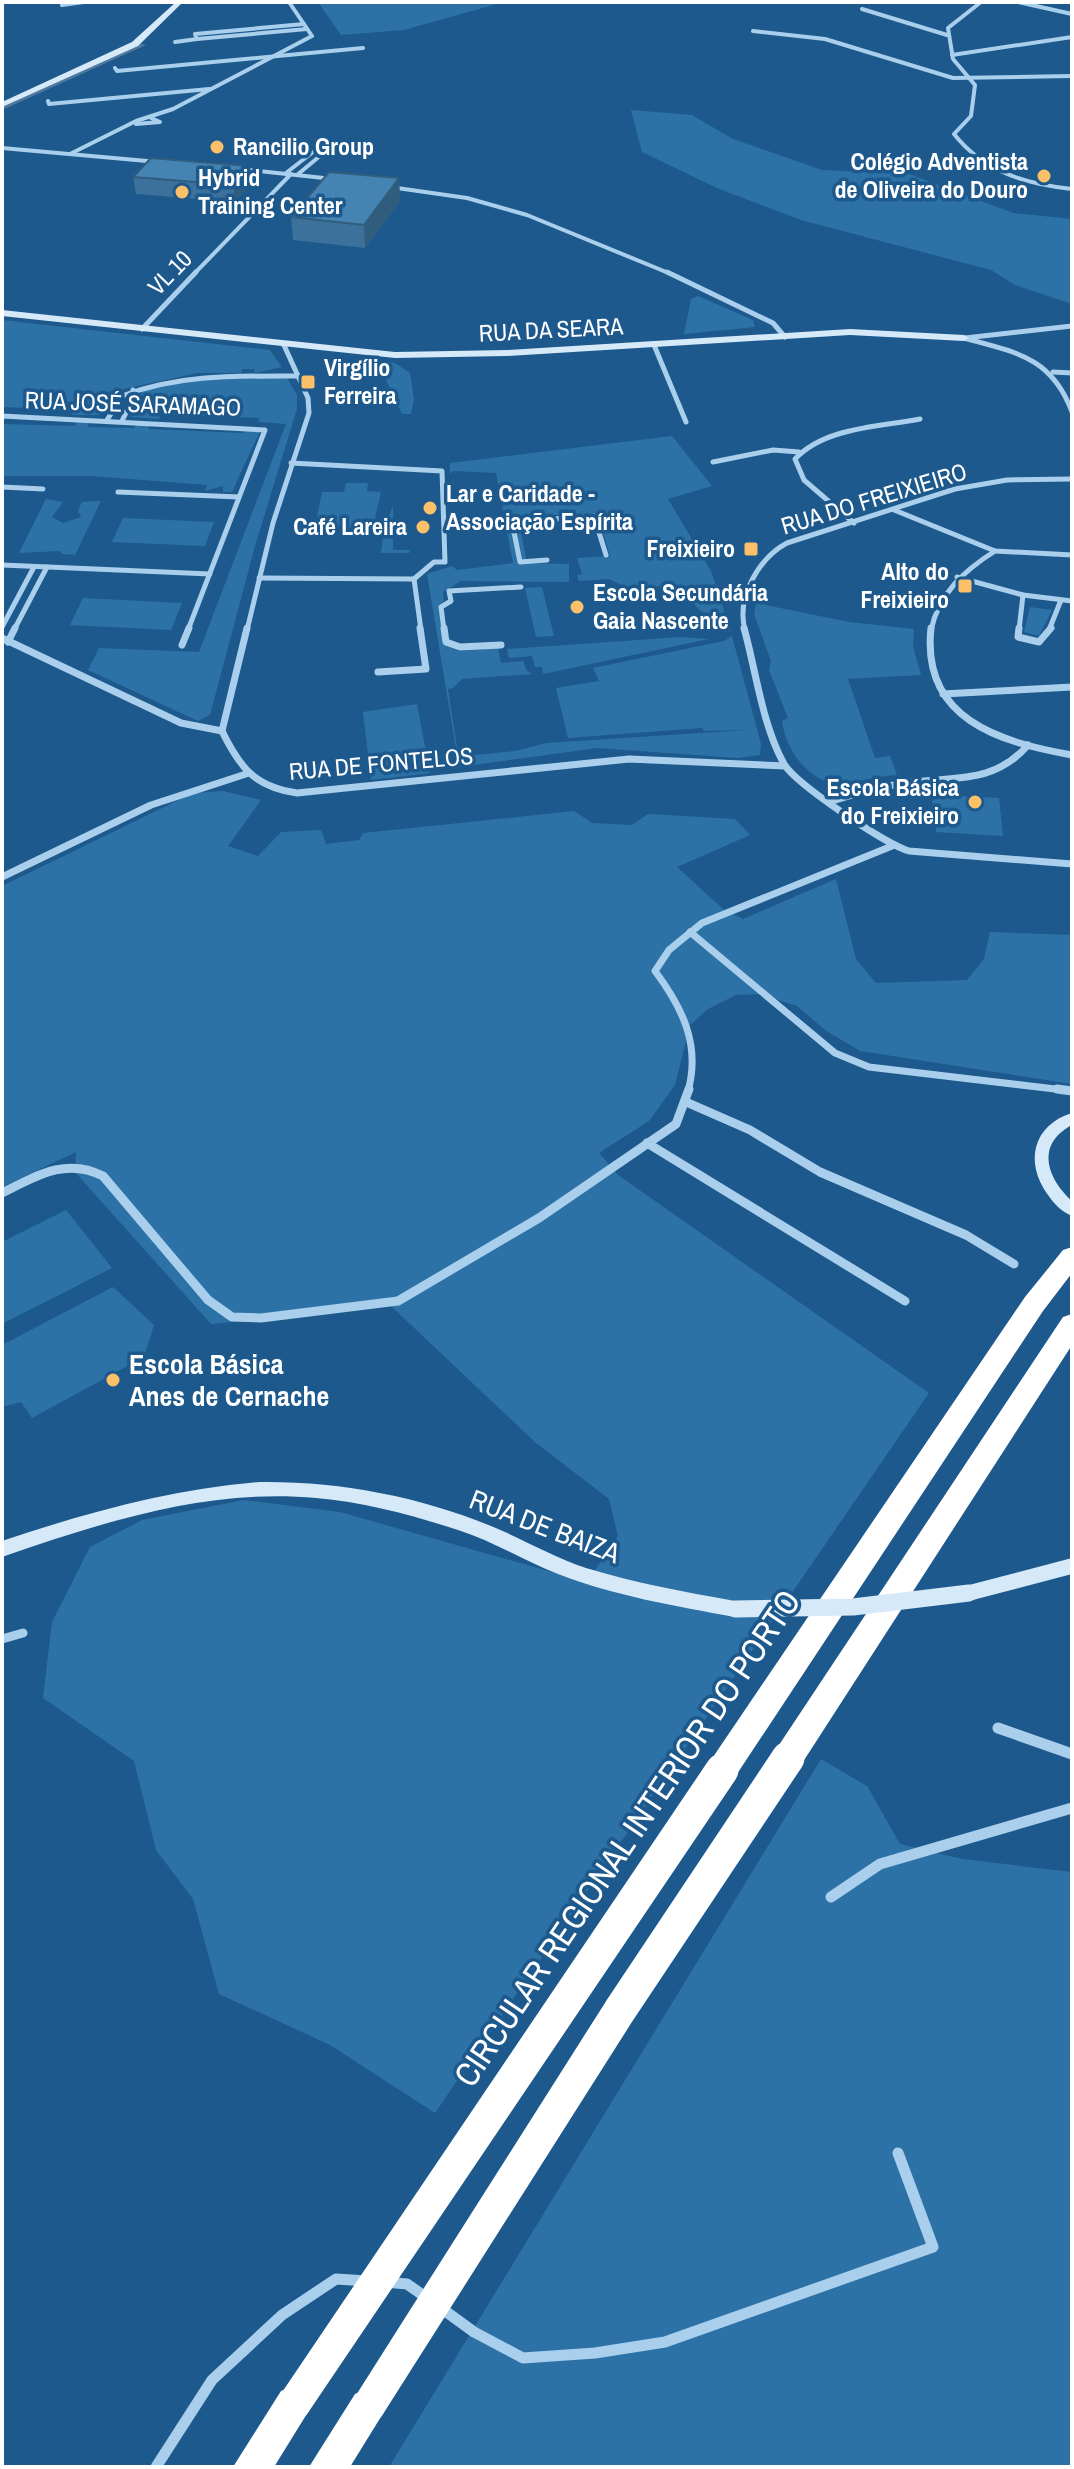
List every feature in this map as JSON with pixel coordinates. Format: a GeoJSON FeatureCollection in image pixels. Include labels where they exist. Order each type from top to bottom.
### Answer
{"type":"FeatureCollection","features":[{"type":"Feature","properties":{"kind":"highway","name":"CIRCULAR REGIONAL INTERIOR DO PORTO"},"geometry":{"type":"LineString","coordinates":[[252,2467],[1034,1304],[1072,1256]]}},
{"type":"Feature","properties":{"kind":"highway"},"geometry":{"type":"LineString","coordinates":[[328,2467],[620,2010],[1072,1324]]}},
{"type":"Feature","properties":{"kind":"street"},"geometry":{"type":"LineString","coordinates":[[65,2],[62,5],[84,2]]}},
{"type":"Feature","properties":{"kind":"street"},"geometry":{"type":"LineString","coordinates":[[2,105],[135,44],[180,2]]}},
{"type":"Feature","properties":{"kind":"street"},"geometry":{"type":"LineString","coordinates":[[69,154],[131,124],[173,109],[312,36],[289,2]]}},
{"type":"Feature","properties":{"kind":"street"},"geometry":{"type":"LineString","coordinates":[[981,2],[948,28],[952,55],[975,85],[971,116],[954,134],[961,145],[1023,183],[1072,189]]}},
{"type":"Feature","properties":{"kind":"street"},"geometry":{"type":"LineString","coordinates":[[1018,2],[1072,14]]}},
{"type":"Feature","properties":{"kind":"street"},"geometry":{"type":"LineString","coordinates":[[862,9],[947,35]]}},
{"type":"Feature","properties":{"kind":"street"},"geometry":{"type":"LineString","coordinates":[[175,42],[306,26]]}},
{"type":"Feature","properties":{"kind":"street"},"geometry":{"type":"LineString","coordinates":[[753,31],[825,39],[929,73],[971,80],[1072,76]]}},
{"type":"Feature","properties":{"kind":"street"},"geometry":{"type":"LineString","coordinates":[[952,55],[1072,37]]}},
{"type":"Feature","properties":{"kind":"street"},"geometry":{"type":"LineString","coordinates":[[115,68],[117,71],[363,48]]}},
{"type":"Feature","properties":{"kind":"street"},"geometry":{"type":"LineString","coordinates":[[48,101],[49,104],[213,88]]}},
{"type":"Feature","properties":{"kind":"street"},"geometry":{"type":"LineString","coordinates":[[131,124],[160,122],[149,117]]}},
{"type":"Feature","properties":{"kind":"street"},"geometry":{"type":"LineString","coordinates":[[322,145],[332,146],[292,174],[322,145]]}},
{"type":"Feature","properties":{"kind":"street"},"geometry":{"type":"LineString","coordinates":[[2,148],[163,162]]}},
{"type":"Feature","properties":{"kind":"street"},"geometry":{"type":"LineString","coordinates":[[224,168],[345,181]]}},
{"type":"Feature","properties":{"kind":"street","name":"VL 10"},"geometry":{"type":"LineString","coordinates":[[142,329],[292,174]]}},
{"type":"Feature","properties":{"kind":"street"},"geometry":{"type":"LineString","coordinates":[[375,185],[467,199],[526,215],[654,266],[773,323],[785,337]]}},
{"type":"Feature","properties":{"kind":"street","name":"RUA DA SEARA"},"geometry":{"type":"LineString","coordinates":[[2,313],[438,356],[850,332],[964,338],[1016,353],[1053,372]]}},
{"type":"Feature","properties":{"kind":"street"},"geometry":{"type":"LineString","coordinates":[[964,338],[1072,326]]}},
{"type":"Feature","properties":{"kind":"street"},"geometry":{"type":"LineString","coordinates":[[2,877],[95,829],[190,788],[246,774],[222,731],[259,578],[291,463],[309,413],[308,398],[283,343]]}},
{"type":"Feature","properties":{"kind":"street"},"geometry":{"type":"LineString","coordinates":[[654,345],[686,422]]}},
{"type":"Feature","properties":{"kind":"street"},"geometry":{"type":"LineString","coordinates":[[1053,372],[1072,373]]}},
{"type":"Feature","properties":{"kind":"street"},"geometry":{"type":"LineString","coordinates":[[1053,372],[1066,389],[1072,412]]}},
{"type":"Feature","properties":{"kind":"street"},"geometry":{"type":"LineString","coordinates":[[107,420],[122,396],[133,390],[198,377],[299,376]]}},
{"type":"Feature","properties":{"kind":"street"},"geometry":{"type":"LineString","coordinates":[[122,421],[134,396],[133,390]]}},
{"type":"Feature","properties":{"kind":"street","name":"RUA JOSÉ SARAMAGO"},"geometry":{"type":"LineString","coordinates":[[2,416],[262,428],[265,431],[239,497]]}},
{"type":"Feature","properties":{"kind":"street"},"geometry":{"type":"LineString","coordinates":[[854,523],[804,480],[795,459],[799,452],[818,440],[920,419]]}},
{"type":"Feature","properties":{"kind":"street"},"geometry":{"type":"LineString","coordinates":[[713,462],[773,450],[799,452]]}},
{"type":"Feature","properties":{"kind":"street"},"geometry":{"type":"LineString","coordinates":[[259,578],[414,579],[434,562],[445,562],[442,471],[291,463]]}},
{"type":"Feature","properties":{"kind":"street","name":"RUA DO FREIXIEIRO"},"geometry":{"type":"LineString","coordinates":[[785,766],[753,663],[743,606],[753,576],[770,552],[787,543],[984,484],[1072,479]]}},
{"type":"Feature","properties":{"kind":"street"},"geometry":{"type":"LineString","coordinates":[[2,487],[43,489]]}},
{"type":"Feature","properties":{"kind":"street"},"geometry":{"type":"LineString","coordinates":[[118,492],[239,497],[182,645]]}},
{"type":"Feature","properties":{"kind":"street"},"geometry":{"type":"LineString","coordinates":[[894,510],[995,551],[1072,555]]}},
{"type":"Feature","properties":{"kind":"street"},"geometry":{"type":"LineString","coordinates":[[547,560],[520,562],[512,522],[594,516],[606,555]]}},
{"type":"Feature","properties":{"kind":"street"},"geometry":{"type":"LineString","coordinates":[[995,551],[969,565],[957,577],[928,631],[929,659],[943,694],[965,718],[1009,740],[1072,755]]}},
{"type":"Feature","properties":{"kind":"street"},"geometry":{"type":"LineString","coordinates":[[2,565],[210,574]]}},
{"type":"Feature","properties":{"kind":"street"},"geometry":{"type":"LineString","coordinates":[[2,627],[34,567]]}},
{"type":"Feature","properties":{"kind":"street"},"geometry":{"type":"LineString","coordinates":[[47,567],[5,640],[181,723],[222,731]]}},
{"type":"Feature","properties":{"kind":"street"},"geometry":{"type":"LineString","coordinates":[[957,577],[1023,595],[1072,601]]}},
{"type":"Feature","properties":{"kind":"street"},"geometry":{"type":"LineString","coordinates":[[378,672],[426,669],[414,579]]}},
{"type":"Feature","properties":{"kind":"street"},"geometry":{"type":"LineString","coordinates":[[501,645],[460,647],[446,642],[441,607],[451,601],[449,591],[521,587]]}},
{"type":"Feature","properties":{"kind":"street"},"geometry":{"type":"LineString","coordinates":[[1023,595],[1018,637],[1039,642],[1053,625],[1061,600]]}},
{"type":"Feature","properties":{"kind":"street"},"geometry":{"type":"LineString","coordinates":[[943,694],[1072,687]]}},
{"type":"Feature","properties":{"kind":"street"},"geometry":{"type":"LineString","coordinates":[[829,802],[885,787],[991,775],[1016,761],[1028,745]]}},
{"type":"Feature","properties":{"kind":"street","name":"RUA DE FONTELOS"},"geometry":{"type":"LineString","coordinates":[[246,774],[262,786],[297,793],[629,759],[785,766]]}},
{"type":"Feature","properties":{"kind":"street"},"geometry":{"type":"LineString","coordinates":[[785,766],[829,802],[892,846],[929,853],[1072,864]]}},
{"type":"Feature","properties":{"kind":"street"},"geometry":{"type":"LineString","coordinates":[[2,1193],[47,1171],[69,1165],[89,1166],[103,1176],[208,1300],[232,1317],[261,1318],[398,1301],[539,1218],[676,1124],[686,1102],[692,1066],[690,1025],[677,997],[655,971],[659,962],[690,932],[710,920],[892,846]]}},
{"type":"Feature","properties":{"kind":"street"},"geometry":{"type":"LineString","coordinates":[[690,932],[835,1053],[881,1069],[1072,1091]]}},
{"type":"Feature","properties":{"kind":"street"},"geometry":{"type":"LineString","coordinates":[[686,1102],[750,1130],[820,1172],[966,1235],[1014,1264]]}},
{"type":"Feature","properties":{"kind":"street"},"geometry":{"type":"LineString","coordinates":[[1072,1118],[1055,1128],[1046,1139],[1041,1168],[1044,1182],[1072,1210]]}},
{"type":"Feature","properties":{"kind":"street"},"geometry":{"type":"LineString","coordinates":[[647,1143],[905,1301]]}},
{"type":"Feature","properties":{"kind":"street","name":"RUA DE BAIZA"},"geometry":{"type":"LineString","coordinates":[[2,1549],[162,1500],[232,1490],[299,1489],[369,1499],[460,1523],[565,1568],[646,1593],[735,1609],[853,1607],[969,1593],[1072,1566]]}},
{"type":"Feature","properties":{"kind":"street"},"geometry":{"type":"LineString","coordinates":[[2,1639],[23,1633]]}},
{"type":"Feature","properties":{"kind":"street"},"geometry":{"type":"LineString","coordinates":[[998,1728],[1072,1754]]}},
{"type":"Feature","properties":{"kind":"street"},"geometry":{"type":"LineString","coordinates":[[831,1897],[880,1864],[1072,1808]]}},
{"type":"Feature","properties":{"kind":"street"},"geometry":{"type":"LineString","coordinates":[[156,2467],[212,2380],[282,2315],[336,2279],[407,2284],[474,2332],[523,2358],[595,2353],[665,2342],[933,2247],[898,2153]]}},
{"type":"Feature","properties":{"kind":"shaded area"},"geometry":{"type":"Polygon","coordinates":[[[318,2],[504,2],[404,30],[341,35],[318,2]]]}},
{"type":"Feature","properties":{"kind":"shaded area"},"geometry":{"type":"Polygon","coordinates":[[[631,110],[692,115],[733,139],[822,170],[909,174],[1013,213],[1072,219],[1072,304],[1015,285],[991,270],[801,220],[717,188],[642,152],[631,110]]]}},
{"type":"Feature","properties":{"kind":"shaded area"},"geometry":{"type":"Polygon","coordinates":[[[698,296],[753,320],[755,327],[684,334],[691,299],[698,296]]]}},
{"type":"Feature","properties":{"kind":"shaded area"},"geometry":{"type":"Polygon","coordinates":[[[2,320],[270,350],[282,367],[255,373],[254,369],[242,369],[241,373],[198,373],[105,393],[97,411],[105,412],[100,415],[72,415],[73,410],[2,407],[2,320]]]}},
{"type":"Feature","properties":{"kind":"shaded area"},"geometry":{"type":"Polygon","coordinates":[[[376,359],[395,363],[410,373],[414,399],[411,414],[402,414],[376,359]]]}},
{"type":"Feature","properties":{"kind":"shaded area"},"geometry":{"type":"Polygon","coordinates":[[[199,378],[287,378],[297,395],[297,409],[255,546],[210,715],[198,721],[88,670],[99,648],[199,652],[286,424],[258,422],[260,418],[160,414],[159,419],[130,417],[143,390],[199,378]]]}},
{"type":"Feature","properties":{"kind":"shaded area"},"geometry":{"type":"Polygon","coordinates":[[[77,421],[90,422],[87,427],[134,428],[137,424],[150,424],[148,429],[244,433],[248,429],[261,429],[232,492],[223,492],[223,486],[205,491],[207,485],[91,476],[2,476],[2,424],[75,426],[77,421]]]}},
{"type":"Feature","properties":{"kind":"shaded area"},"geometry":{"type":"Polygon","coordinates":[[[672,436],[712,486],[668,499],[711,571],[731,632],[702,612],[681,585],[628,588],[609,579],[579,581],[577,575],[582,574],[577,558],[610,556],[597,513],[518,517],[527,563],[569,564],[569,582],[461,581],[443,592],[444,601],[439,605],[446,645],[459,651],[498,648],[501,663],[523,661],[527,671],[533,674],[462,679],[448,689],[457,747],[474,755],[515,751],[546,743],[746,730],[704,731],[702,728],[568,738],[556,688],[599,681],[593,668],[724,641],[732,636],[761,744],[760,755],[738,758],[597,748],[459,767],[427,574],[452,566],[457,570],[513,563],[496,473],[453,471],[450,474],[450,463],[672,436]]]}},
{"type":"Feature","properties":{"kind":"shaded area"},"geometry":{"type":"Polygon","coordinates":[[[346,483],[368,483],[367,491],[381,492],[374,523],[386,523],[393,506],[393,550],[410,550],[409,553],[381,553],[383,537],[347,536],[356,527],[315,527],[322,492],[344,492],[346,483]]]}},
{"type":"Feature","properties":{"kind":"shaded area"},"geometry":{"type":"Polygon","coordinates":[[[46,499],[63,502],[52,517],[63,523],[81,517],[78,510],[82,502],[101,501],[75,555],[60,551],[19,553],[46,499]]]}},
{"type":"Feature","properties":{"kind":"shaded area"},"geometry":{"type":"Polygon","coordinates":[[[123,518],[214,522],[205,546],[112,542],[123,518]]]}},
{"type":"Feature","properties":{"kind":"shaded area"},"geometry":{"type":"Polygon","coordinates":[[[542,587],[554,636],[536,637],[525,588],[542,587]]]}},
{"type":"Feature","properties":{"kind":"shaded area"},"geometry":{"type":"Polygon","coordinates":[[[83,598],[182,603],[171,630],[70,625],[83,598]]]}},
{"type":"Feature","properties":{"kind":"shaded area"},"geometry":{"type":"Polygon","coordinates":[[[756,603],[849,622],[914,629],[913,647],[921,675],[848,679],[875,758],[890,756],[897,775],[833,783],[811,773],[799,761],[784,732],[782,721],[788,718],[769,670],[771,661],[754,614],[756,603]]]}},
{"type":"Feature","properties":{"kind":"shaded area"},"geometry":{"type":"Polygon","coordinates":[[[1030,607],[1052,610],[1039,636],[1024,632],[1030,607]]]}},
{"type":"Feature","properties":{"kind":"shaded area"},"geometry":{"type":"Polygon","coordinates":[[[681,637],[709,639],[543,674],[542,667],[535,667],[532,656],[509,658],[507,649],[681,637]]]}},
{"type":"Feature","properties":{"kind":"shaded area"},"geometry":{"type":"Polygon","coordinates":[[[417,704],[430,773],[371,780],[363,712],[417,704]]]}},
{"type":"Feature","properties":{"kind":"shaded area"},"geometry":{"type":"Polygon","coordinates":[[[223,791],[261,800],[228,846],[258,856],[281,832],[321,830],[326,844],[359,840],[363,833],[574,811],[592,823],[632,825],[648,814],[735,819],[750,835],[677,867],[723,909],[743,919],[836,879],[856,959],[876,983],[967,980],[984,959],[990,932],[1072,935],[1072,1084],[860,1051],[825,1030],[797,1006],[760,994],[736,995],[708,1009],[690,1025],[675,1085],[649,1121],[599,1153],[618,1175],[929,1393],[435,2113],[330,2045],[219,1994],[193,1899],[156,1850],[134,1761],[43,1698],[52,1622],[90,1547],[142,1520],[244,1500],[340,1512],[587,1582],[618,1536],[609,1499],[536,1443],[391,1306],[211,1324],[75,1172],[76,1152],[2,1187],[2,886],[193,793],[223,791]]]}},
{"type":"Feature","properties":{"kind":"shaded area"},"geometry":{"type":"Polygon","coordinates":[[[932,795],[999,798],[1003,836],[936,832],[932,795]]]}},
{"type":"Feature","properties":{"kind":"shaded area"},"geometry":{"type":"Polygon","coordinates":[[[66,1210],[112,1268],[2,1324],[2,1242],[66,1210]]]}},
{"type":"Feature","properties":{"kind":"shaded area"},"geometry":{"type":"Polygon","coordinates":[[[113,1287],[154,1325],[144,1357],[32,1418],[21,1402],[2,1407],[2,1345],[113,1287]]]}},
{"type":"Feature","properties":{"kind":"shaded area"},"geometry":{"type":"Polygon","coordinates":[[[821,1759],[867,1786],[900,1844],[962,1859],[1072,1872],[1072,2467],[389,2467],[821,1759]]]}},
{"type":"Feature","properties":{"kind":"building"},"geometry":{"type":"Polygon","coordinates":[[[151,158],[249,166],[233,185],[133,177],[151,158]]]}},
{"type":"Feature","properties":{"kind":"building"},"geometry":{"type":"Polygon","coordinates":[[[329,172],[399,178],[364,225],[291,217],[329,172]]]}},
{"type":"Feature","properties":{"kind":"waterway"},"geometry":{"type":"LineString","coordinates":[[2,107],[141,45]]}},
{"type":"Feature","properties":{"kind":"place","name":"Rancilio Group"},"geometry":{"type":"Point","coordinates":[217,147]}},
{"type":"Feature","properties":{"kind":"place","name":"Colégio Adventista de Oliveira do Douro"},"geometry":{"type":"Point","coordinates":[1044,176]}},
{"type":"Feature","properties":{"kind":"place","name":"Hybrid Training Center"},"geometry":{"type":"Point","coordinates":[182,192]}},
{"type":"Feature","properties":{"kind":"place","name":"Virgílio Ferreira"},"geometry":{"type":"Point","coordinates":[308,382]}},
{"type":"Feature","properties":{"kind":"place","name":"Lar e Caridade - Associação Espírita"},"geometry":{"type":"Point","coordinates":[430,508]}},
{"type":"Feature","properties":{"kind":"place","name":"Café Lareira"},"geometry":{"type":"Point","coordinates":[423,527]}},
{"type":"Feature","properties":{"kind":"place","name":"Freixieiro"},"geometry":{"type":"Point","coordinates":[751,549]}},
{"type":"Feature","properties":{"kind":"place","name":"Alto do Freixieiro"},"geometry":{"type":"Point","coordinates":[965,586]}},
{"type":"Feature","properties":{"kind":"place","name":"Escola Secundária Gaia Nascente"},"geometry":{"type":"Point","coordinates":[577,607]}},
{"type":"Feature","properties":{"kind":"place","name":"Escola Básica do Freixieiro"},"geometry":{"type":"Point","coordinates":[975,802]}},
{"type":"Feature","properties":{"kind":"place","name":"Escola Básica Anes de Cernache"},"geometry":{"type":"Point","coordinates":[113,1380]}}]}
